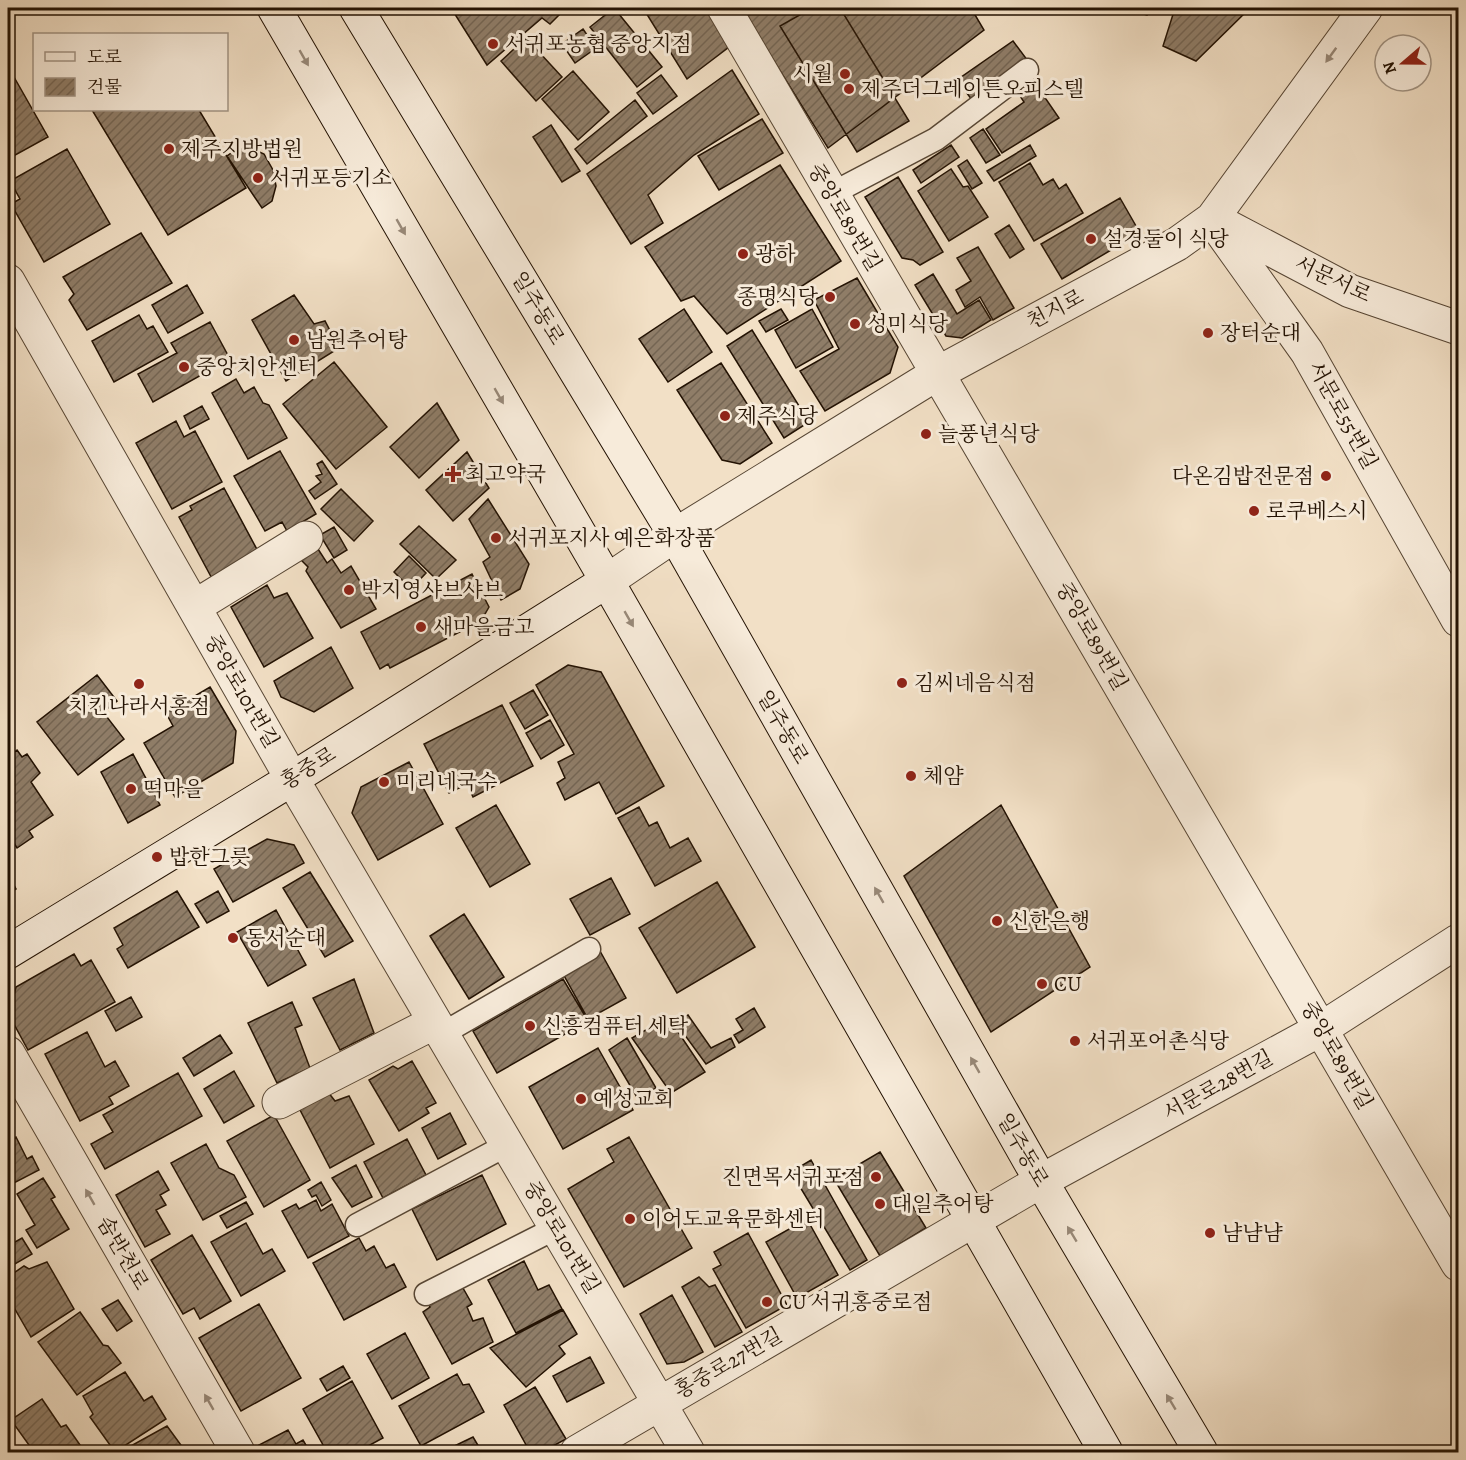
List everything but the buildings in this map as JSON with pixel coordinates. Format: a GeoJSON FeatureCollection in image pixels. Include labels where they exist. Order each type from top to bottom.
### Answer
{"type":"FeatureCollection","features":[{"type":"Feature","properties":{"kind":"street"},"geometry":{"type":"LineString","coordinates":[[274,8],[607,581],[1106,1452]]}},
{"type":"Feature","properties":{"kind":"street","name":"일주동로"},"geometry":{"type":"LineString","coordinates":[[356,8],[675,535],[1041,1181],[1201,1452]]}},
{"type":"Feature","properties":{"kind":"street","name":"중앙로89번길"},"geometry":{"type":"LineString","coordinates":[[724,8],[1458,1264]]}},
{"type":"Feature","properties":{"kind":"street","name":"천지로"},"geometry":{"type":"LineString","coordinates":[[675,535],[938,373],[1177,244],[1212,219],[1366,8]]}},
{"type":"Feature","properties":{"kind":"street","name":"서문서로"},"geometry":{"type":"LineString","coordinates":[[1212,219],[1350,291],[1458,328]]}},
{"type":"Feature","properties":{"kind":"street","name":"서문로55번길"},"geometry":{"type":"LineString","coordinates":[[1212,219],[1307,352],[1458,620]]}},
{"type":"Feature","properties":{"kind":"street","name":"중앙로101번길"},"geometry":{"type":"LineString","coordinates":[[8,280],[292,779],[688,1452]]}},
{"type":"Feature","properties":{"kind":"street","name":"홍중로"},"geometry":{"type":"LineString","coordinates":[[8,952],[292,779],[607,581],[675,535]]}},
{"type":"Feature","properties":{"kind":"street"},"geometry":{"type":"LineString","coordinates":[[194,607],[306,538]]}},
{"type":"Feature","properties":{"kind":"street","name":"서문로28번길"},"geometry":{"type":"LineString","coordinates":[[974,1220],[1041,1181],[1321,1029],[1458,941]]}},
{"type":"Feature","properties":{"kind":"street"},"geometry":{"type":"LineString","coordinates":[[279,1102],[438,1028]]}},
{"type":"Feature","properties":{"kind":"street","name":"솜반천로"},"geometry":{"type":"LineString","coordinates":[[8,1053],[238,1452]]}},
{"type":"Feature","properties":{"kind":"street","name":"홍중로27번길"},"geometry":{"type":"LineString","coordinates":[[577,1452],[974,1220]]}},
{"type":"Feature","properties":{"kind":"lane"},"geometry":{"type":"LineString","coordinates":[[831,194],[936,139],[1027,70]]}},
{"type":"Feature","properties":{"kind":"lane"},"geometry":{"type":"LineString","coordinates":[[438,1028],[590,949]]}},
{"type":"Feature","properties":{"kind":"lane"},"geometry":{"type":"LineString","coordinates":[[357,1226],[507,1145]]}},
{"type":"Feature","properties":{"kind":"lane"},"geometry":{"type":"LineString","coordinates":[[426,1294],[556,1228]]}},
{"type":"Feature","properties":{"kind":"place","name":"서귀포농협 중앙지점"},"geometry":{"type":"Point","coordinates":[493,44]}},
{"type":"Feature","properties":{"kind":"place","name":"시월"},"geometry":{"type":"Point","coordinates":[845,74]}},
{"type":"Feature","properties":{"kind":"place","name":"제주더그레이튼오피스텔"},"geometry":{"type":"Point","coordinates":[849,89]}},
{"type":"Feature","properties":{"kind":"place","name":"제주지방법원"},"geometry":{"type":"Point","coordinates":[169,149]}},
{"type":"Feature","properties":{"kind":"place","name":"서귀포등기소"},"geometry":{"type":"Point","coordinates":[258,178]}},
{"type":"Feature","properties":{"kind":"place","name":"설경둘이 식당"},"geometry":{"type":"Point","coordinates":[1091,239]}},
{"type":"Feature","properties":{"kind":"place","name":"광하"},"geometry":{"type":"Point","coordinates":[743,254]}},
{"type":"Feature","properties":{"kind":"place","name":"종명식당"},"geometry":{"type":"Point","coordinates":[830,297]}},
{"type":"Feature","properties":{"kind":"place","name":"성미식당"},"geometry":{"type":"Point","coordinates":[855,324]}},
{"type":"Feature","properties":{"kind":"place","name":"장터순대"},"geometry":{"type":"Point","coordinates":[1208,333]}},
{"type":"Feature","properties":{"kind":"place","name":"남원추어탕"},"geometry":{"type":"Point","coordinates":[294,340]}},
{"type":"Feature","properties":{"kind":"place","name":"중앙치안센터"},"geometry":{"type":"Point","coordinates":[184,367]}},
{"type":"Feature","properties":{"kind":"place","name":"제주식당"},"geometry":{"type":"Point","coordinates":[725,416]}},
{"type":"Feature","properties":{"kind":"place","name":"늘풍년식당"},"geometry":{"type":"Point","coordinates":[926,434]}},
{"type":"Feature","properties":{"kind":"place","name":"최고약국"},"geometry":{"type":"Point","coordinates":[453,474]}},
{"type":"Feature","properties":{"kind":"place","name":"다온김밥전문점"},"geometry":{"type":"Point","coordinates":[1326,476]}},
{"type":"Feature","properties":{"kind":"place","name":"로쿠베스시"},"geometry":{"type":"Point","coordinates":[1254,511]}},
{"type":"Feature","properties":{"kind":"place","name":"서귀포지사 예은화장품"},"geometry":{"type":"Point","coordinates":[496,538]}},
{"type":"Feature","properties":{"kind":"place","name":"박지영샤브샤브"},"geometry":{"type":"Point","coordinates":[349,590]}},
{"type":"Feature","properties":{"kind":"place","name":"새마을금고"},"geometry":{"type":"Point","coordinates":[421,627]}},
{"type":"Feature","properties":{"kind":"place","name":"김씨네음식점"},"geometry":{"type":"Point","coordinates":[902,683]}},
{"type":"Feature","properties":{"kind":"place","name":"치킨나라서홍점"},"geometry":{"type":"Point","coordinates":[139,684]}},
{"type":"Feature","properties":{"kind":"place","name":"체얌"},"geometry":{"type":"Point","coordinates":[911,776]}},
{"type":"Feature","properties":{"kind":"place","name":"미리네국수"},"geometry":{"type":"Point","coordinates":[384,782]}},
{"type":"Feature","properties":{"kind":"place","name":"떡마을"},"geometry":{"type":"Point","coordinates":[131,789]}},
{"type":"Feature","properties":{"kind":"place","name":"밥한그릇"},"geometry":{"type":"Point","coordinates":[157,857]}},
{"type":"Feature","properties":{"kind":"place","name":"신한은행"},"geometry":{"type":"Point","coordinates":[997,921]}},
{"type":"Feature","properties":{"kind":"place","name":"동서순대"},"geometry":{"type":"Point","coordinates":[233,938]}},
{"type":"Feature","properties":{"kind":"place","name":"CU"},"geometry":{"type":"Point","coordinates":[1042,984]}},
{"type":"Feature","properties":{"kind":"place","name":"신흥컴퓨터 세탁"},"geometry":{"type":"Point","coordinates":[530,1026]}},
{"type":"Feature","properties":{"kind":"place","name":"서귀포어촌식당"},"geometry":{"type":"Point","coordinates":[1075,1041]}},
{"type":"Feature","properties":{"kind":"place","name":"예성교회"},"geometry":{"type":"Point","coordinates":[581,1099]}},
{"type":"Feature","properties":{"kind":"place","name":"진면목서귀포점"},"geometry":{"type":"Point","coordinates":[876,1177]}},
{"type":"Feature","properties":{"kind":"place","name":"대일추어탕"},"geometry":{"type":"Point","coordinates":[880,1204]}},
{"type":"Feature","properties":{"kind":"place","name":"이어도교육문화센터"},"geometry":{"type":"Point","coordinates":[630,1219]}},
{"type":"Feature","properties":{"kind":"place","name":"냠냠냠"},"geometry":{"type":"Point","coordinates":[1210,1233]}},
{"type":"Feature","properties":{"kind":"place","name":"CU 서귀홍중로점"},"geometry":{"type":"Point","coordinates":[767,1302]}}]}
